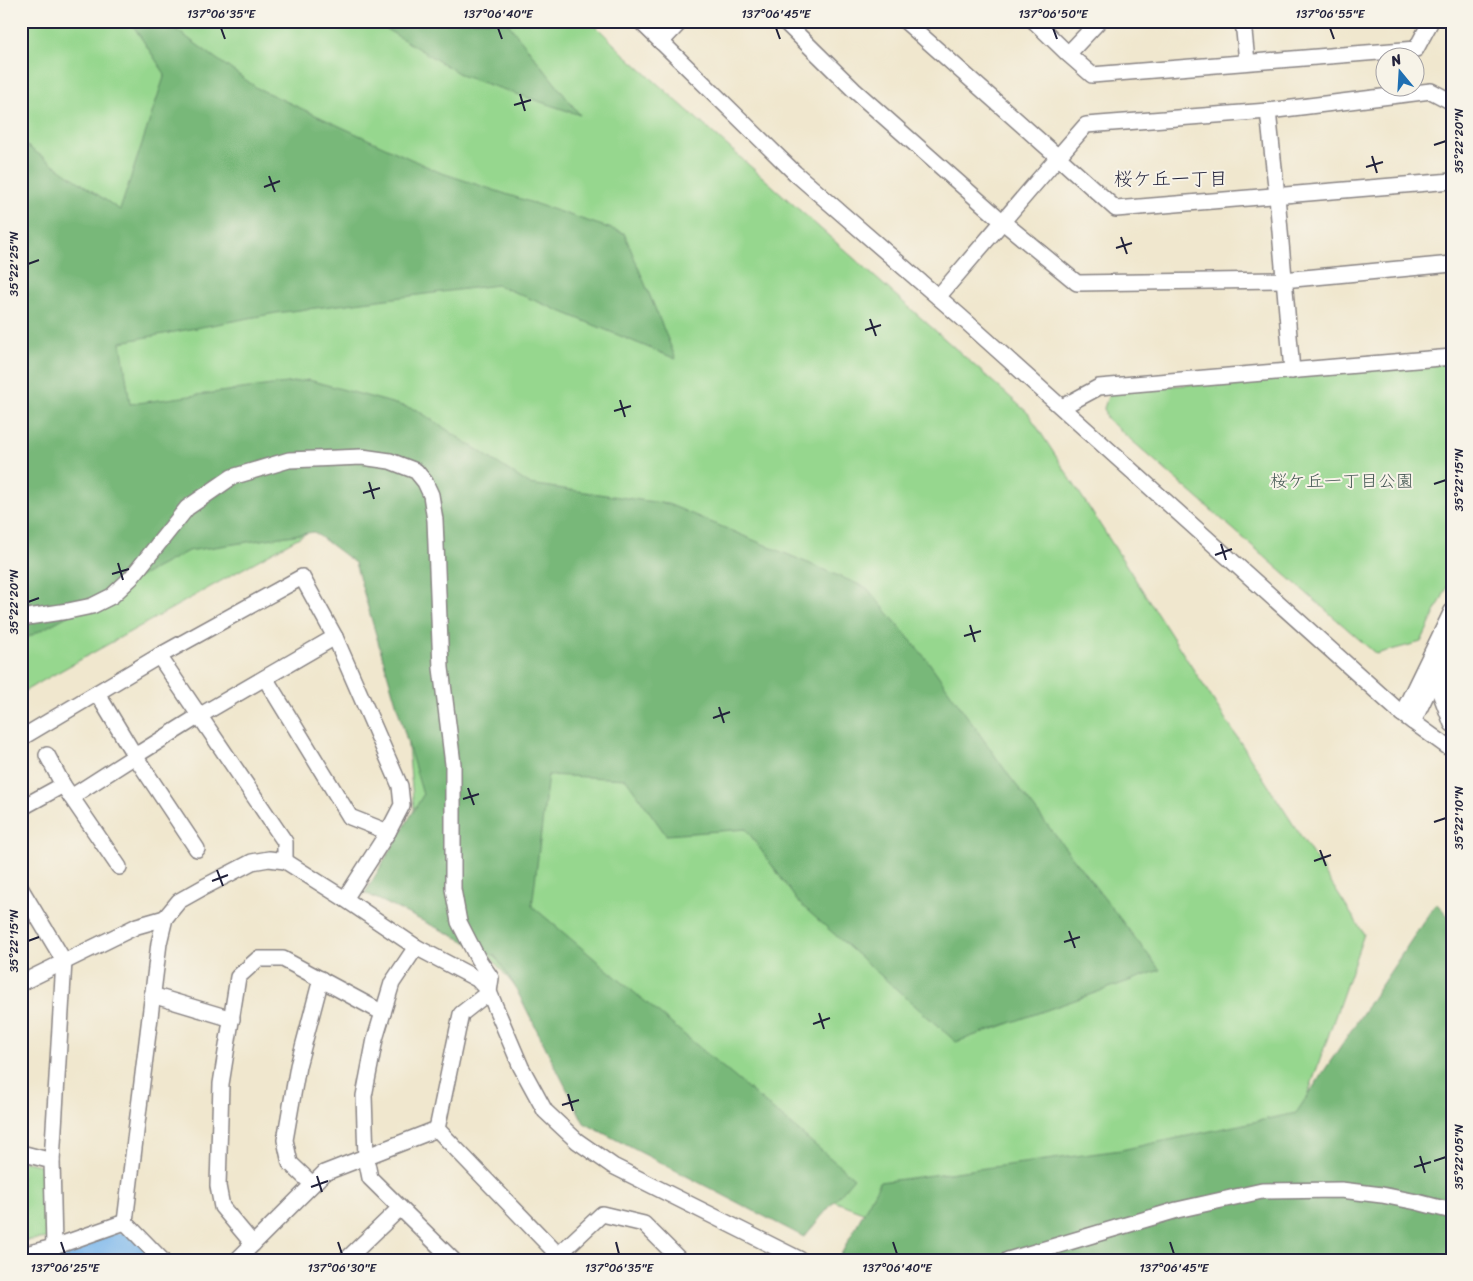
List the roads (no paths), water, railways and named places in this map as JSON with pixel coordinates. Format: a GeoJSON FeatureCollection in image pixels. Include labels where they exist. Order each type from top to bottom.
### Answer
{"type":"FeatureCollection","features":[{"type":"Feature","properties":{"kind":"street"},"geometry":{"type":"LineString","coordinates":[[640,21],[795,173],[1062,407],[1407,718],[1452,750]]}},
{"type":"Feature","properties":{"kind":"street"},"geometry":{"type":"LineString","coordinates":[[661,42],[681,21]]}},
{"type":"Feature","properties":{"kind":"street"},"geometry":{"type":"LineString","coordinates":[[784,21],[854,90],[1003,222],[1077,284],[1283,280],[1452,264]]}},
{"type":"Feature","properties":{"kind":"street"},"geometry":{"type":"LineString","coordinates":[[905,21],[1116,210],[1452,181]]}},
{"type":"Feature","properties":{"kind":"street"},"geometry":{"type":"LineString","coordinates":[[1034,21],[1092,75],[1416,49],[1431,21]]}},
{"type":"Feature","properties":{"kind":"street"},"geometry":{"type":"LineString","coordinates":[[1068,54],[1099,21]]}},
{"type":"Feature","properties":{"kind":"street"},"geometry":{"type":"LineString","coordinates":[[1243,21],[1247,62]]}},
{"type":"Feature","properties":{"kind":"street"},"geometry":{"type":"LineString","coordinates":[[938,297],[1086,126],[1268,111],[1431,91],[1452,102]]}},
{"type":"Feature","properties":{"kind":"street"},"geometry":{"type":"LineString","coordinates":[[1268,111],[1292,371]]}},
{"type":"Feature","properties":{"kind":"street"},"geometry":{"type":"LineString","coordinates":[[1062,407],[1099,387],[1452,357]]}},
{"type":"Feature","properties":{"kind":"street"},"geometry":{"type":"LineString","coordinates":[[21,618],[84,608],[112,596],[131,578],[187,508],[232,477],[289,460],[353,458],[390,461],[416,471],[425,482],[431,495],[436,520],[441,668],[454,764],[453,889],[459,922],[478,959],[492,978],[489,992],[461,1014],[437,1129]]}},
{"type":"Feature","properties":{"kind":"street"},"geometry":{"type":"LineString","coordinates":[[21,738],[159,656],[302,577],[335,637],[400,786],[402,805],[388,832],[345,899]]}},
{"type":"Feature","properties":{"kind":"street"},"geometry":{"type":"LineString","coordinates":[[1407,718],[1452,611]]}},
{"type":"Feature","properties":{"kind":"street"},"geometry":{"type":"LineString","coordinates":[[21,808],[67,791],[135,756],[199,716],[335,637]]}},
{"type":"Feature","properties":{"kind":"street"},"geometry":{"type":"LineString","coordinates":[[1407,718],[1452,641]]}},
{"type":"Feature","properties":{"kind":"street"},"geometry":{"type":"LineString","coordinates":[[1452,641],[1444,670],[1441,695],[1452,724]]}},
{"type":"Feature","properties":{"kind":"street"},"geometry":{"type":"LineString","coordinates":[[159,656],[285,842],[285,861]]}},
{"type":"Feature","properties":{"kind":"street"},"geometry":{"type":"LineString","coordinates":[[265,678],[350,817],[388,832]]}},
{"type":"Feature","properties":{"kind":"street"},"geometry":{"type":"LineString","coordinates":[[97,693],[135,756],[197,849]]}},
{"type":"Feature","properties":{"kind":"street"},"geometry":{"type":"LineString","coordinates":[[47,755],[67,791],[119,867]]}},
{"type":"Feature","properties":{"kind":"street"},"geometry":{"type":"LineString","coordinates":[[125,1222],[158,943],[166,918],[180,902],[204,887],[252,862],[269,859],[285,861],[416,947],[477,979],[489,992],[521,1067],[546,1111],[577,1141],[614,1166],[801,1260]]}},
{"type":"Feature","properties":{"kind":"street"},"geometry":{"type":"LineString","coordinates":[[21,889],[64,961],[52,1161],[54,1247]]}},
{"type":"Feature","properties":{"kind":"street"},"geometry":{"type":"LineString","coordinates":[[21,983],[137,926],[166,918]]}},
{"type":"Feature","properties":{"kind":"street"},"geometry":{"type":"LineString","coordinates":[[416,947],[392,983],[375,1039],[364,1096],[366,1158],[370,1178],[453,1260]]}},
{"type":"Feature","properties":{"kind":"street"},"geometry":{"type":"LineString","coordinates":[[253,1244],[222,1207],[218,1186],[221,1084],[238,977],[258,959],[283,959],[383,1012]]}},
{"type":"Feature","properties":{"kind":"street"},"geometry":{"type":"LineString","coordinates":[[312,1184],[290,1163],[285,1140],[298,1066],[321,979]]}},
{"type":"Feature","properties":{"kind":"street"},"geometry":{"type":"LineString","coordinates":[[152,995],[232,1019]]}},
{"type":"Feature","properties":{"kind":"street"},"geometry":{"type":"LineString","coordinates":[[237,1260],[324,1173],[437,1129]]}},
{"type":"Feature","properties":{"kind":"street"},"geometry":{"type":"LineString","coordinates":[[437,1129],[558,1258],[602,1214],[644,1224],[680,1260]]}},
{"type":"Feature","properties":{"kind":"street"},"geometry":{"type":"LineString","coordinates":[[21,1153],[52,1161]]}},
{"type":"Feature","properties":{"kind":"street"},"geometry":{"type":"LineString","coordinates":[[1008,1260],[1177,1210],[1262,1191],[1341,1190],[1400,1198],[1452,1211]]}},
{"type":"Feature","properties":{"kind":"street"},"geometry":{"type":"LineString","coordinates":[[346,1260],[400,1208]]}},
{"type":"Feature","properties":{"kind":"street"},"geometry":{"type":"LineString","coordinates":[[21,1255],[54,1247],[125,1222]]}},
{"type":"Feature","properties":{"kind":"street"},"geometry":{"type":"LineString","coordinates":[[125,1222],[162,1260]]}},
{"type":"Feature","properties":{"kind":"waterway"},"geometry":{"type":"LineString","coordinates":[[60,1260],[105,1245],[125,1245],[141,1255]]}},
{"type":"Feature","properties":{"kind":"district","name":"桜ケ丘一丁目"},"geometry":{"type":"Point","coordinates":[1171,178]}},
{"type":"Feature","properties":{"kind":"park label","name":"桜ケ丘一丁目公園"},"geometry":{"type":"Point","coordinates":[1342,481]}}]}
